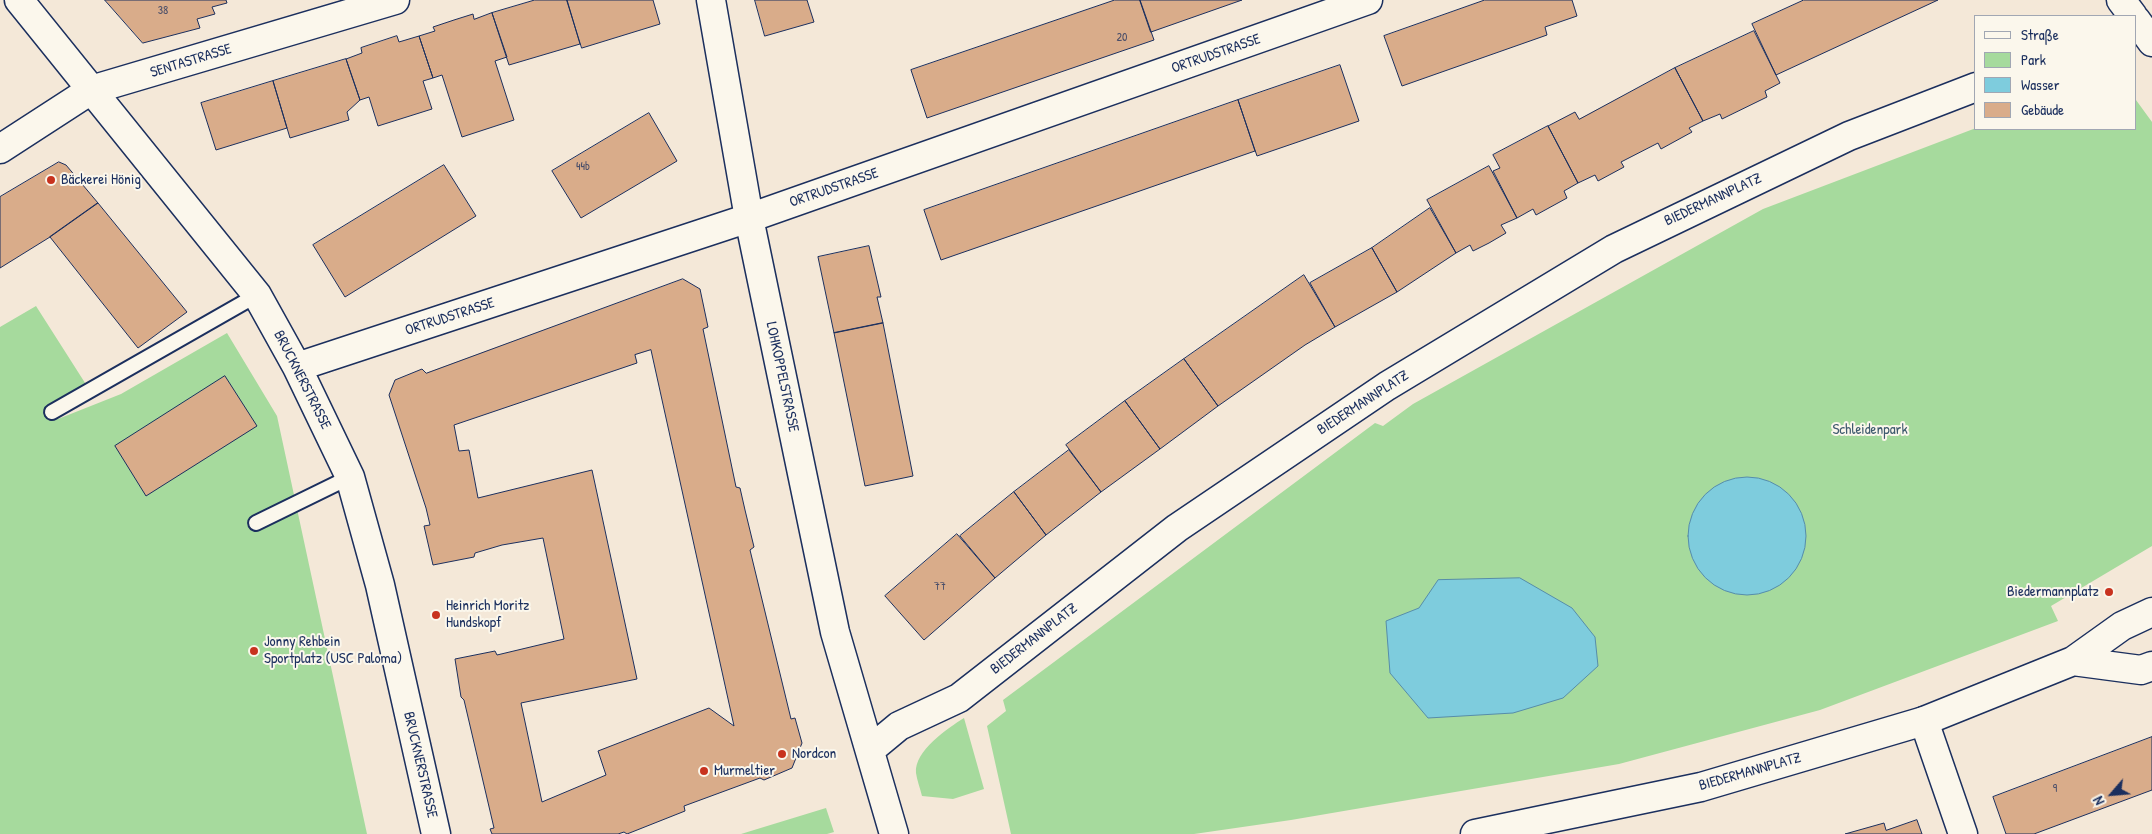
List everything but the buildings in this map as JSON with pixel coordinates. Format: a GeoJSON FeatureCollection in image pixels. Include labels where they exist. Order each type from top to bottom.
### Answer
{"type":"FeatureCollection","features":[{"type":"Feature","properties":{"kind":"street","name":"BRUCKNERSTRASSE"},"geometry":{"type":"LineString","coordinates":[[19,0],[257,295],[297,368],[350,477],[380,585],[436,834]]}},
{"type":"Feature","properties":{"kind":"street","name":"SENTASTRASSE"},"geometry":{"type":"LineString","coordinates":[[0,149],[91,90],[395,0]]}},
{"type":"Feature","properties":{"kind":"street","name":"LOHKOPPELSTRASSE"},"geometry":{"type":"LineString","coordinates":[[711,0],[749,218],[835,632],[870,750]]}},
{"type":"Feature","properties":{"kind":"street","name":"ORTRUDSTRASSE"},"geometry":{"type":"LineString","coordinates":[[297,368],[749,218],[1368,0]]}},
{"type":"Feature","properties":{"kind":"street"},"geometry":{"type":"LineString","coordinates":[[2137,19],[2152,42]]}},
{"type":"Feature","properties":{"kind":"street","name":"BIEDERMANNPLATZ"},"geometry":{"type":"LineString","coordinates":[[870,750],[899,726],[959,698],[1177,528],[1378,391],[1614,248],[1849,136],[1974,89]]}},
{"type":"Feature","properties":{"kind":"street","name":"BIEDERMANNPLATZ"},"geometry":{"type":"LineString","coordinates":[[1475,834],[1701,787],[1924,721],[2073,661],[2122,626],[2152,612]]}},
{"type":"Feature","properties":{"kind":"street","name":"BIEDERMANNPLATZ"},"geometry":{"type":"LineString","coordinates":[[2073,661],[2141,670],[2152,666]]}},
{"type":"Feature","properties":{"kind":"street"},"geometry":{"type":"LineString","coordinates":[[1924,721],[1963,834]]}},
{"type":"Feature","properties":{"kind":"street"},"geometry":{"type":"LineString","coordinates":[[870,750],[894,834]]}},
{"type":"Feature","properties":{"kind":"lane"},"geometry":{"type":"LineString","coordinates":[[52,412],[257,295]]}},
{"type":"Feature","properties":{"kind":"lane"},"geometry":{"type":"LineString","coordinates":[[256,522],[350,477]]}},
{"type":"Feature","properties":{"kind":"green space","name":"Schleidenpark"},"geometry":{"type":"Polygon","coordinates":[[[2137,101],[2152,122],[2152,546],[2051,606],[2058,621],[1820,710],[1619,764],[1291,820],[1194,834],[1011,834],[987,726],[1006,711],[1003,700],[1375,423],[1383,426],[1413,404],[1763,209],[1974,129],[2137,130],[2137,101]]]}},
{"type":"Feature","properties":{"kind":"green space"},"geometry":{"type":"Polygon","coordinates":[[[36,306],[87,386],[52,412],[58,419],[121,394],[227,333],[277,416],[367,834],[0,834],[0,327],[36,306]]]}},
{"type":"Feature","properties":{"kind":"green space"},"geometry":{"type":"Polygon","coordinates":[[[964,718],[984,789],[953,799],[922,796],[916,773],[920,757],[933,741],[964,718]]]}},
{"type":"Feature","properties":{"kind":"green space"},"geometry":{"type":"Polygon","coordinates":[[[826,808],[834,832],[827,834],[741,834],[826,808]]]}},
{"type":"Feature","properties":{"kind":"water"},"geometry":{"type":"Polygon","coordinates":[[[1747,477],[1769,482],[1780,487],[1796,503],[1801,514],[1806,536],[1801,558],[1796,569],[1780,585],[1769,590],[1747,595],[1725,590],[1714,585],[1698,569],[1693,558],[1688,536],[1693,514],[1698,503],[1714,487],[1725,482],[1747,477]]]}},
{"type":"Feature","properties":{"kind":"water"},"geometry":{"type":"Polygon","coordinates":[[[1520,578],[1572,608],[1595,637],[1598,666],[1563,698],[1513,713],[1428,718],[1390,673],[1386,621],[1419,608],[1438,580],[1520,578]]]}},
{"type":"Feature","properties":{"kind":"place","name":"Bäckerei Hönig"},"geometry":{"type":"Point","coordinates":[51,180]}},
{"type":"Feature","properties":{"kind":"place","name":"Biedermannplatz"},"geometry":{"type":"Point","coordinates":[2109,592]}},
{"type":"Feature","properties":{"kind":"place","name":"Heinrich Moritz Hundskopf"},"geometry":{"type":"Point","coordinates":[436,615]}},
{"type":"Feature","properties":{"kind":"place","name":"Jonny Rehbein Sportplatz (USC Paloma)"},"geometry":{"type":"Point","coordinates":[254,651]}},
{"type":"Feature","properties":{"kind":"place","name":"Nordcon"},"geometry":{"type":"Point","coordinates":[782,754]}},
{"type":"Feature","properties":{"kind":"place","name":"Murmeltier"},"geometry":{"type":"Point","coordinates":[704,771]}}]}
